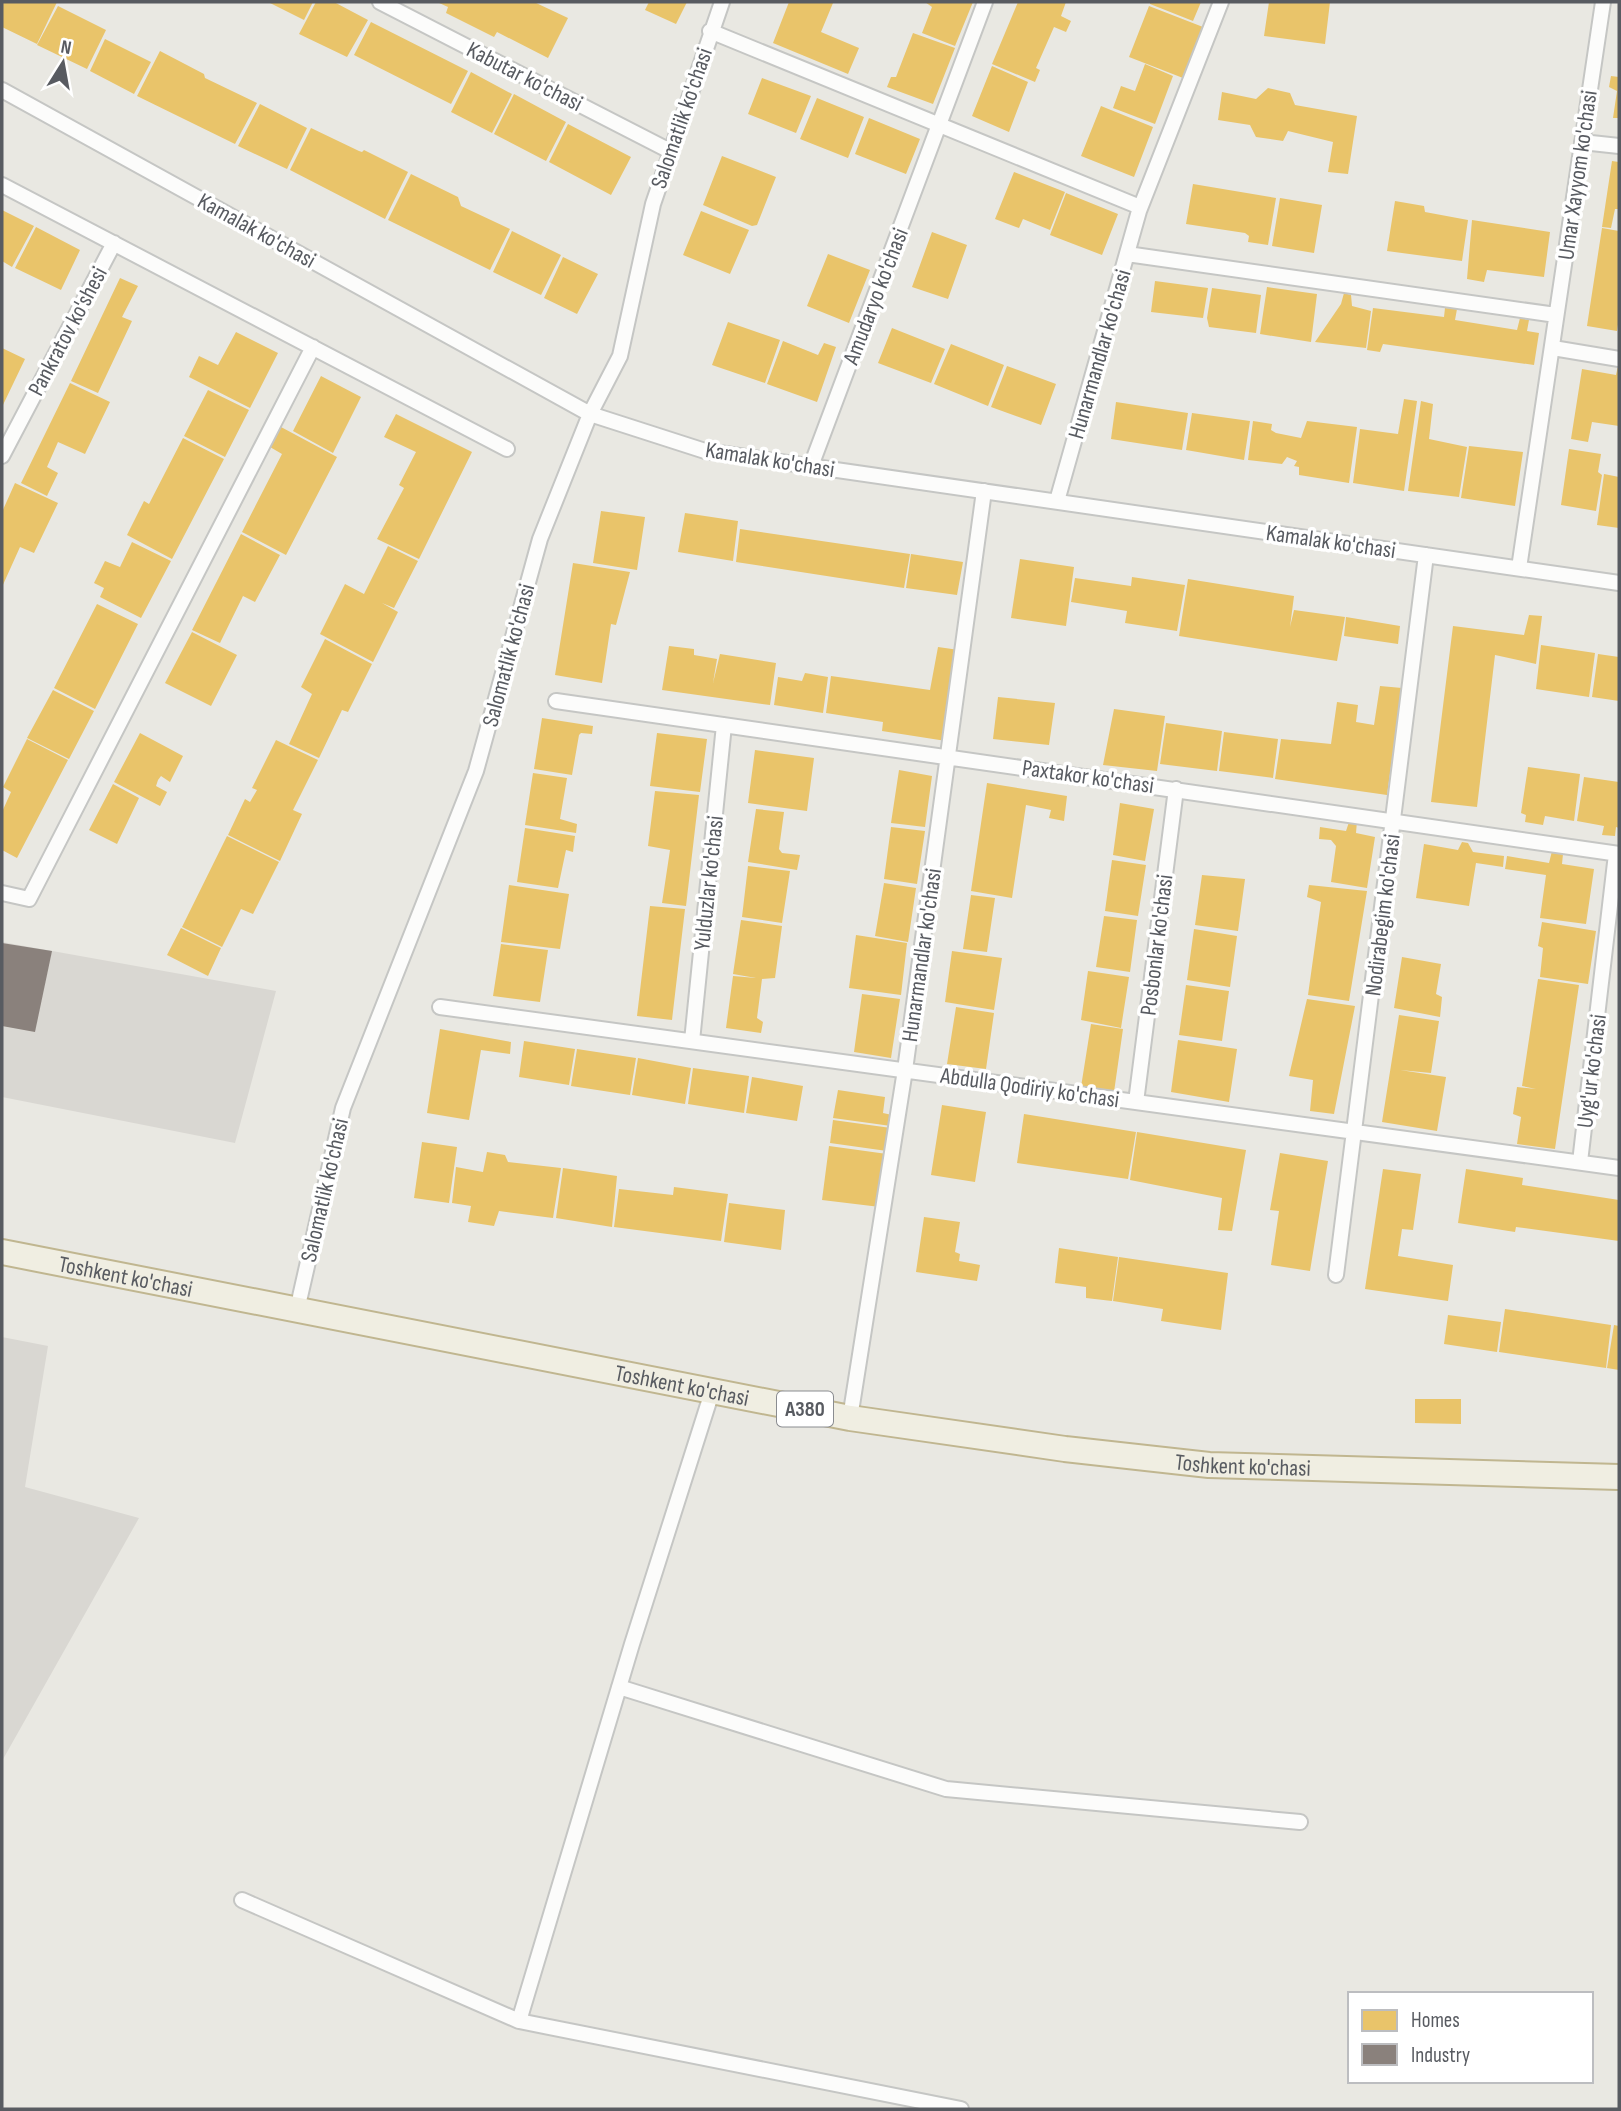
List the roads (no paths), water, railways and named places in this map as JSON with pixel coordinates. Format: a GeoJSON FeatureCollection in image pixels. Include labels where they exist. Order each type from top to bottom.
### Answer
{"type":"FeatureCollection","features":[{"type":"Feature","properties":{"kind":"highway","name":"Toshkent ko'chasi"},"geometry":{"type":"LineString","coordinates":[[2,1252],[850,1418],[1065,1449],[1209,1465],[1619,1477]]}},
{"type":"Feature","properties":{"kind":"street","name":"Kabutar ko'chasi"},"geometry":{"type":"LineString","coordinates":[[380,2],[670,151]]}},
{"type":"Feature","properties":{"kind":"street","name":"Salomatlik ko'chasi"},"geometry":{"type":"LineString","coordinates":[[297,1310],[343,1108],[476,771],[540,539],[590,414],[620,356],[653,204],[722,2]]}},
{"type":"Feature","properties":{"kind":"street","name":"Amudaryo ko'chasi"},"geometry":{"type":"LineString","coordinates":[[811,466],[985,2]]}},
{"type":"Feature","properties":{"kind":"street","name":"Hunarmandlar ko'chasi"},"geometry":{"type":"LineString","coordinates":[[1057,501],[1140,206],[1221,2]]}},
{"type":"Feature","properties":{"kind":"street","name":"Umar Xayyom ko'chasi"},"geometry":{"type":"LineString","coordinates":[[1519,568],[1602,2]]}},
{"type":"Feature","properties":{"kind":"street"},"geometry":{"type":"LineString","coordinates":[[710,31],[1140,206]]}},
{"type":"Feature","properties":{"kind":"street","name":"Kamalak ko'chasi"},"geometry":{"type":"LineString","coordinates":[[2,90],[590,414],[705,451],[1619,583]]}},
{"type":"Feature","properties":{"kind":"street"},"geometry":{"type":"LineString","coordinates":[[1582,142],[1619,146]]}},
{"type":"Feature","properties":{"kind":"street"},"geometry":{"type":"LineString","coordinates":[[2,185],[507,449]]}},
{"type":"Feature","properties":{"kind":"street","name":"Pankratov ko'shesi"},"geometry":{"type":"LineString","coordinates":[[2,456],[114,243]]}},
{"type":"Feature","properties":{"kind":"street"},"geometry":{"type":"LineString","coordinates":[[1127,254],[1556,315]]}},
{"type":"Feature","properties":{"kind":"street"},"geometry":{"type":"LineString","coordinates":[[2,893],[29,899],[313,347]]}},
{"type":"Feature","properties":{"kind":"street"},"geometry":{"type":"LineString","coordinates":[[1553,348],[1619,359]]}},
{"type":"Feature","properties":{"kind":"street","name":"Hunarmandlar ko'chasi"},"geometry":{"type":"LineString","coordinates":[[850,1418],[905,1070],[984,491]]}},
{"type":"Feature","properties":{"kind":"street","name":"Nodirabegim ko'chasi"},"geometry":{"type":"LineString","coordinates":[[1336,1275],[1426,555]]}},
{"type":"Feature","properties":{"kind":"street","name":"Paxtakor ko'chasi"},"geometry":{"type":"LineString","coordinates":[[555,701],[1618,854]]}},
{"type":"Feature","properties":{"kind":"street","name":"Yulduzlar ko'chasi"},"geometry":{"type":"LineString","coordinates":[[692,1041],[724,725]]}},
{"type":"Feature","properties":{"kind":"street","name":"Posbonlar ko'chasi"},"geometry":{"type":"LineString","coordinates":[[1136,1102],[1176,789]]}},
{"type":"Feature","properties":{"kind":"street","name":"Uyg'ur ko'chasi"},"geometry":{"type":"LineString","coordinates":[[1580,1162],[1618,854]]}},
{"type":"Feature","properties":{"kind":"street","name":"Abdulla Qodiriy ko'chasi"},"geometry":{"type":"LineString","coordinates":[[440,1007],[1619,1168]]}},
{"type":"Feature","properties":{"kind":"street"},"geometry":{"type":"LineString","coordinates":[[519,2021],[619,1687],[712,1392]]}},
{"type":"Feature","properties":{"kind":"street"},"geometry":{"type":"LineString","coordinates":[[619,1687],[946,1789],[1300,1822]]}},
{"type":"Feature","properties":{"kind":"street"},"geometry":{"type":"LineString","coordinates":[[242,1900],[519,2021],[961,2109]]}}]}
